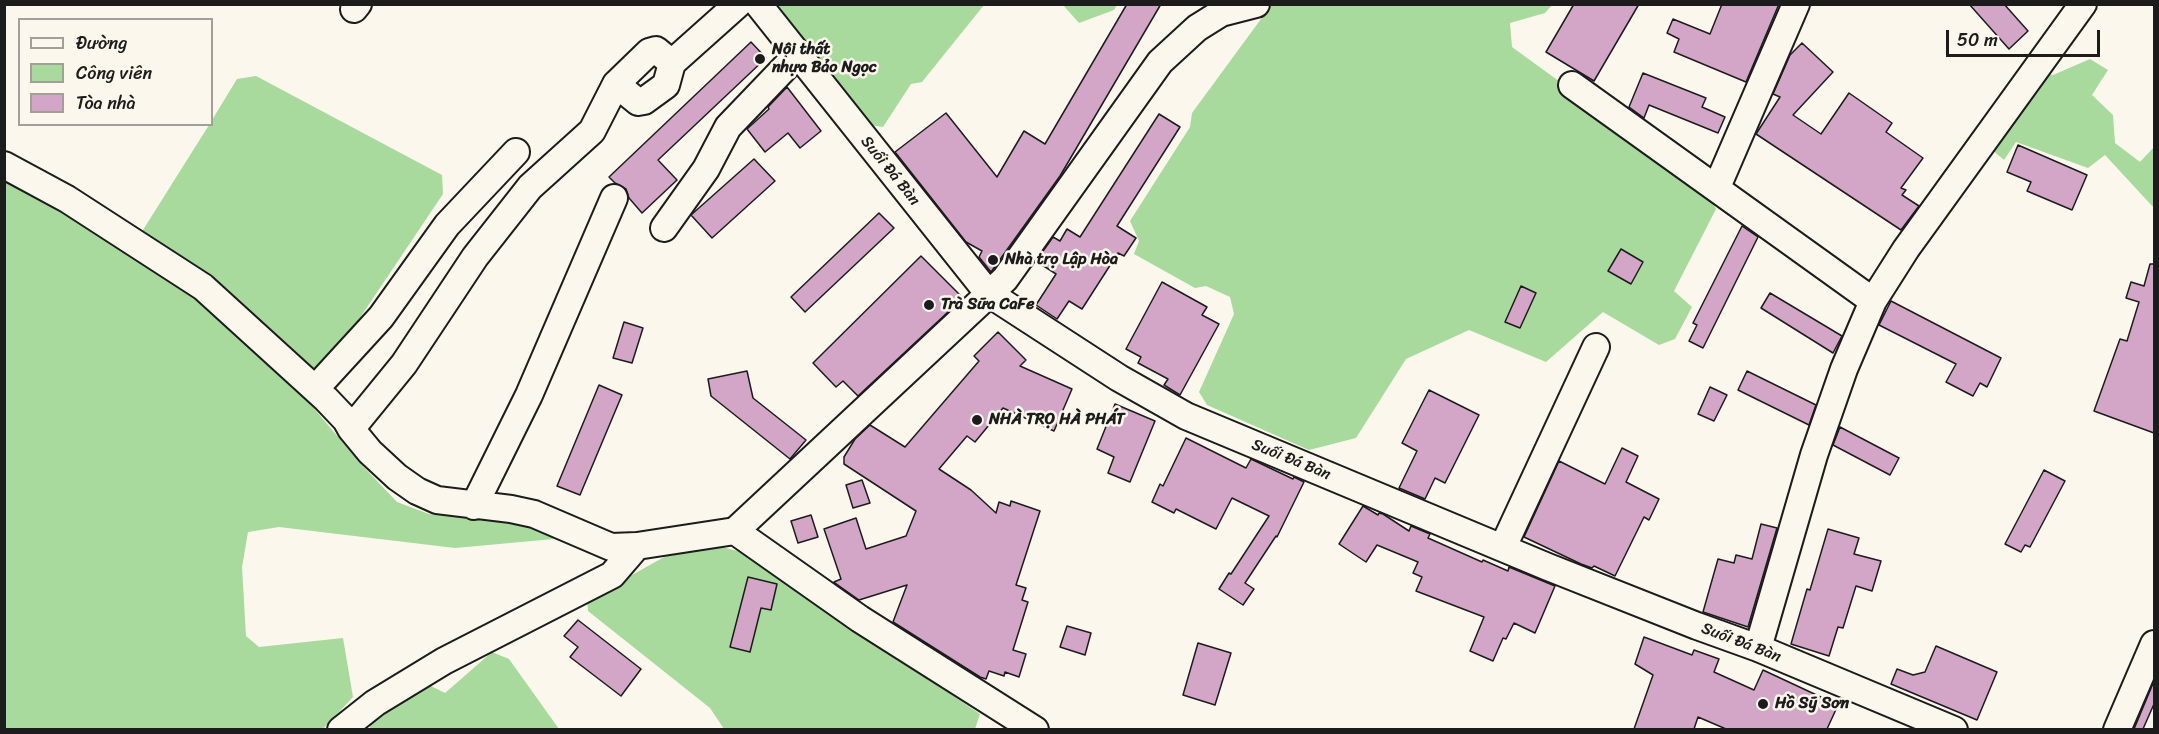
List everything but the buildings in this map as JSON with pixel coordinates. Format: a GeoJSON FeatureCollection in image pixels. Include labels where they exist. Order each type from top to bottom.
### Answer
{"type":"FeatureCollection","features":[{"type":"Feature","properties":{"kind":"street"},"geometry":{"type":"LineString","coordinates":[[351,429],[404,364],[475,257],[530,187],[592,131],[616,84],[649,52],[656,50],[672,63],[738,4]]}},
{"type":"Feature","properties":{"kind":"street","name":"Suối Đá Bàn"},"geometry":{"type":"LineString","coordinates":[[758,4],[988,293],[1119,378],[1186,416],[1954,729]]}},
{"type":"Feature","properties":{"kind":"street"},"geometry":{"type":"LineString","coordinates":[[4,165],[68,199],[203,287],[315,389],[346,420],[370,452],[397,477],[417,491],[437,500],[534,514],[611,548],[637,546],[735,531],[1005,279],[1160,62],[1197,28],[1221,13],[1256,4]]}},
{"type":"Feature","properties":{"kind":"street"},"geometry":{"type":"LineString","coordinates":[[1717,187],[1796,4]]}},
{"type":"Feature","properties":{"kind":"street"},"geometry":{"type":"LineString","coordinates":[[1758,648],[1814,455],[1844,369],[1873,301],[1906,249],[2076,7]]}},
{"type":"Feature","properties":{"kind":"street"},"geometry":{"type":"LineString","coordinates":[[664,228],[706,169],[728,127],[797,55]]}},
{"type":"Feature","properties":{"kind":"street"},"geometry":{"type":"LineString","coordinates":[[1572,85],[1873,301]]}},
{"type":"Feature","properties":{"kind":"street"},"geometry":{"type":"LineString","coordinates":[[315,389],[381,317],[447,225],[516,152]]}},
{"type":"Feature","properties":{"kind":"street"},"geometry":{"type":"LineString","coordinates":[[474,506],[529,395],[615,198]]}},
{"type":"Feature","properties":{"kind":"street"},"geometry":{"type":"LineString","coordinates":[[1503,547],[1596,347]]}},
{"type":"Feature","properties":{"kind":"street"},"geometry":{"type":"LineString","coordinates":[[735,531],[860,619],[1035,729]]}},
{"type":"Feature","properties":{"kind":"street"},"geometry":{"type":"LineString","coordinates":[[341,729],[375,703],[444,661],[612,575],[637,546]]}},
{"type":"Feature","properties":{"kind":"street"},"geometry":{"type":"LineString","coordinates":[[2117,729],[2154,644]]}},
{"type":"Feature","properties":{"kind":"green space"},"geometry":{"type":"Polygon","coordinates":[[[1272,4],[1552,5],[1545,13],[1510,23],[1512,47],[1702,185],[1716,209],[1674,291],[1692,307],[1675,339],[1659,345],[1603,312],[1546,362],[1469,330],[1406,359],[1356,438],[1309,450],[1207,405],[1199,392],[1234,314],[1230,297],[1206,286],[1195,288],[1134,254],[1139,241],[1130,221],[1190,127],[1192,113],[1272,4]]]}},
{"type":"Feature","properties":{"kind":"green space"},"geometry":{"type":"Polygon","coordinates":[[[778,5],[984,5],[922,82],[911,84],[883,127],[862,124],[778,5]]]}},
{"type":"Feature","properties":{"kind":"green space"},"geometry":{"type":"Polygon","coordinates":[[[1063,5],[1117,5],[1114,10],[1079,23],[1063,5]]]}},
{"type":"Feature","properties":{"kind":"green space"},"geometry":{"type":"Polygon","coordinates":[[[2090,59],[2108,70],[2092,95],[2113,115],[2115,143],[2140,162],[2154,147],[2154,208],[2105,155],[2088,168],[2016,142],[2004,160],[1989,147],[2040,72],[2053,75],[2090,59]]]}},
{"type":"Feature","properties":{"kind":"green space"},"geometry":{"type":"Polygon","coordinates":[[[256,76],[442,175],[443,194],[349,334],[301,393],[360,463],[397,502],[429,514],[536,523],[554,539],[455,548],[279,527],[248,532],[242,567],[246,636],[259,647],[343,638],[353,697],[323,729],[5,729],[4,176],[131,249],[208,126],[213,126],[213,118],[237,79],[256,76]]]}},
{"type":"Feature","properties":{"kind":"green space"},"geometry":{"type":"Polygon","coordinates":[[[715,545],[741,552],[980,714],[975,729],[724,729],[710,708],[588,611],[587,600],[666,556],[715,545]]]}},
{"type":"Feature","properties":{"kind":"green space"},"geometry":{"type":"Polygon","coordinates":[[[492,652],[509,659],[559,729],[371,730],[369,724],[427,684],[445,693],[492,652]]]}},
{"type":"Feature","properties":{"kind":"place","name":"Nội thất nhựa Bảo Ngọc"},"geometry":{"type":"Point","coordinates":[760,59]}},
{"type":"Feature","properties":{"kind":"place","name":"Nhà trọ Lập Hòa"},"geometry":{"type":"Point","coordinates":[993,260]}},
{"type":"Feature","properties":{"kind":"place","name":"Trà Sữa CaFe"},"geometry":{"type":"Point","coordinates":[929,305]}},
{"type":"Feature","properties":{"kind":"place","name":"NHÀ TRỌ HÀ PHÁT"},"geometry":{"type":"Point","coordinates":[977,420]}},
{"type":"Feature","properties":{"kind":"place","name":"Hồ Sỹ Sơn"},"geometry":{"type":"Point","coordinates":[1763,704]}}]}
